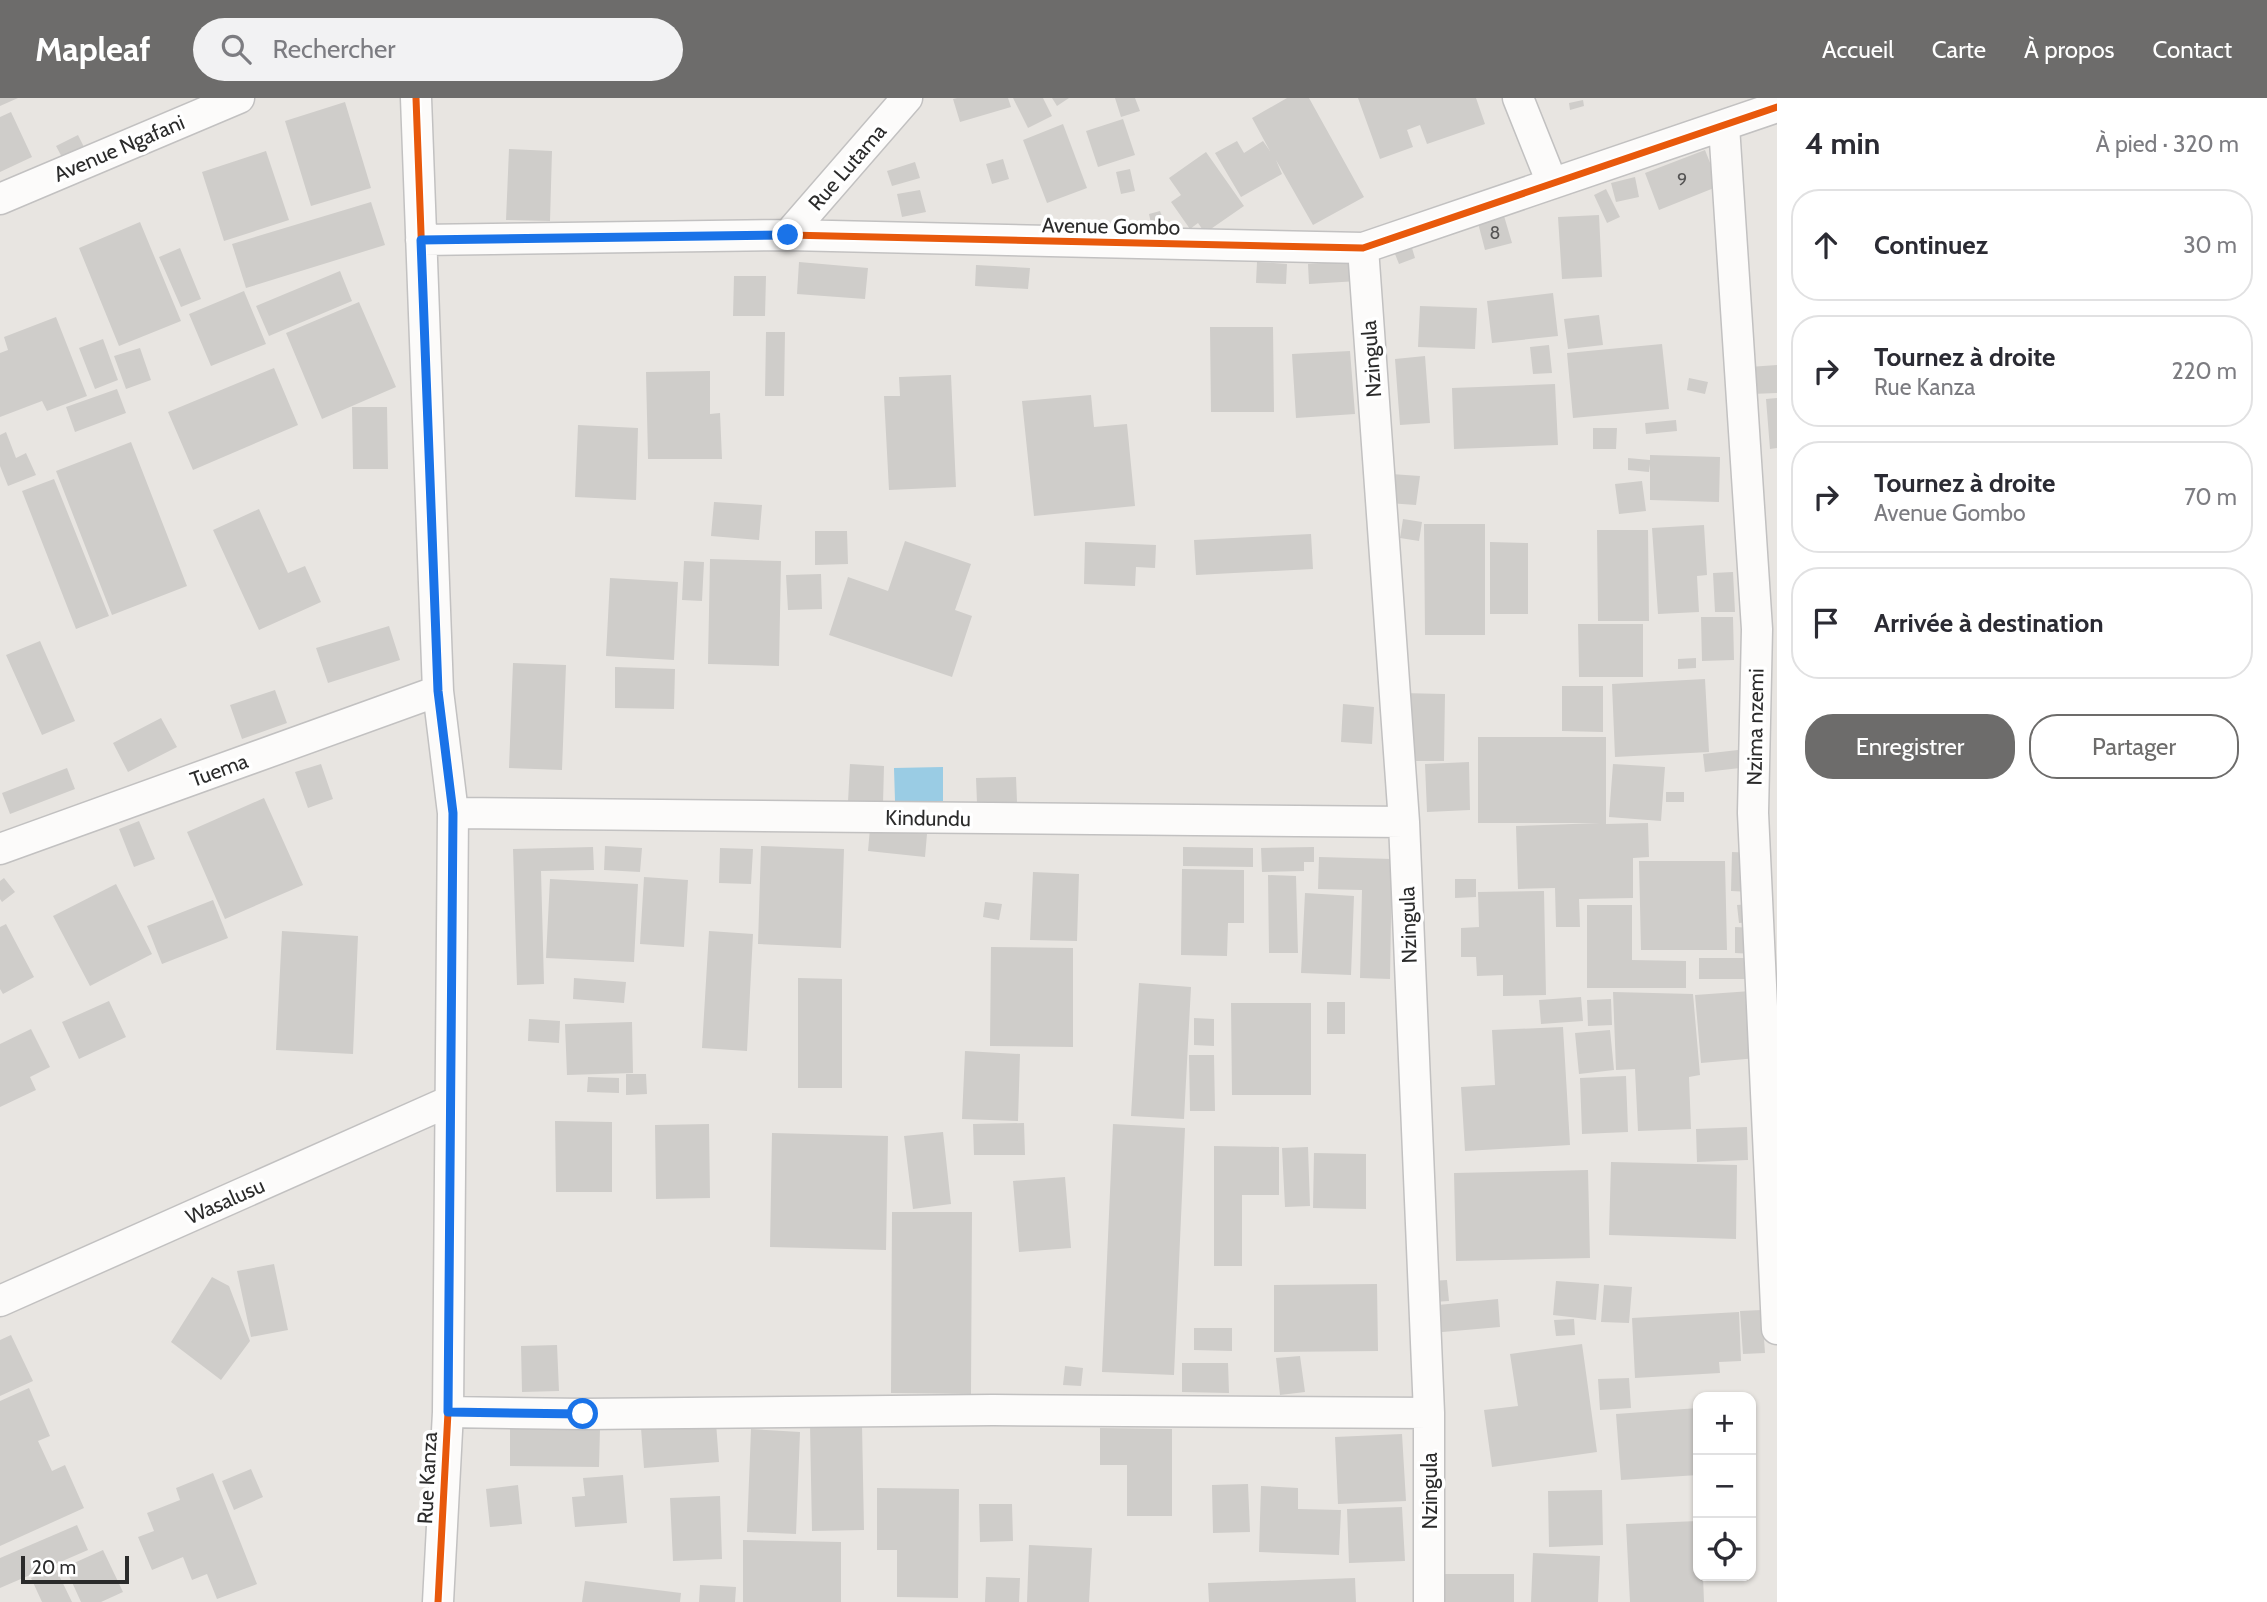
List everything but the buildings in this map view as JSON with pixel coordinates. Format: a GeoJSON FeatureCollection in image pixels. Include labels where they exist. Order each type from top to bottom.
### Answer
{"type":"FeatureCollection","features":[{"type":"Feature","properties":{"kind":"street","name":"Avenue Ngafani"},"geometry":{"type":"LineString","coordinates":[[0,199],[239,98]]}},
{"type":"Feature","properties":{"kind":"street","name":"Rue Kanza"},"geometry":{"type":"LineString","coordinates":[[416,98],[438,691],[453,813],[448,1412],[438,1602]]}},
{"type":"Feature","properties":{"kind":"street"},"geometry":{"type":"LineString","coordinates":[[1518,98],[1552,183]]}},
{"type":"Feature","properties":{"kind":"street","name":"Rue Lutama"},"geometry":{"type":"LineString","coordinates":[[788,235],[906,99]]}},
{"type":"Feature","properties":{"kind":"street","name":"Avenue Gombo"},"geometry":{"type":"LineString","coordinates":[[421,240],[788,235],[1363,248],[1777,107]]}},
{"type":"Feature","properties":{"kind":"street","name":"Nzima nzemi"},"geometry":{"type":"LineString","coordinates":[[1724,126],[1757,629],[1753,813],[1777,1328]]}},
{"type":"Feature","properties":{"kind":"street","name":"Nzingula"},"geometry":{"type":"LineString","coordinates":[[1363,248],[1404,822],[1429,1413],[1429,1602]]}},
{"type":"Feature","properties":{"kind":"street","name":"Tuema"},"geometry":{"type":"LineString","coordinates":[[0,849],[438,691]]}},
{"type":"Feature","properties":{"kind":"street","name":"Kindundu"},"geometry":{"type":"LineString","coordinates":[[453,813],[1404,822]]}},
{"type":"Feature","properties":{"kind":"street","name":"Wasalusu"},"geometry":{"type":"LineString","coordinates":[[0,1301],[450,1101]]}},
{"type":"Feature","properties":{"kind":"street"},"geometry":{"type":"LineString","coordinates":[[448,1412],[583,1414],[993,1410],[1429,1413]]}},
{"type":"Feature","properties":{"kind":"water"},"geometry":{"type":"Polygon","coordinates":[[[943,767],[943,801],[895,801],[894,768],[943,767]]]}},
{"type":"Feature","properties":{"kind":"cycle path"},"geometry":{"type":"LineString","coordinates":[[416,98],[438,691],[453,813],[448,1412],[438,1602]]}},
{"type":"Feature","properties":{"kind":"cycle path"},"geometry":{"type":"LineString","coordinates":[[421,240],[788,235],[1363,248],[1777,107]]}},
{"type":"Feature","properties":{"kind":"route"},"geometry":{"type":"LineString","coordinates":[[583,1414],[448,1412],[453,813],[438,691],[421,240],[788,235]]}}]}
